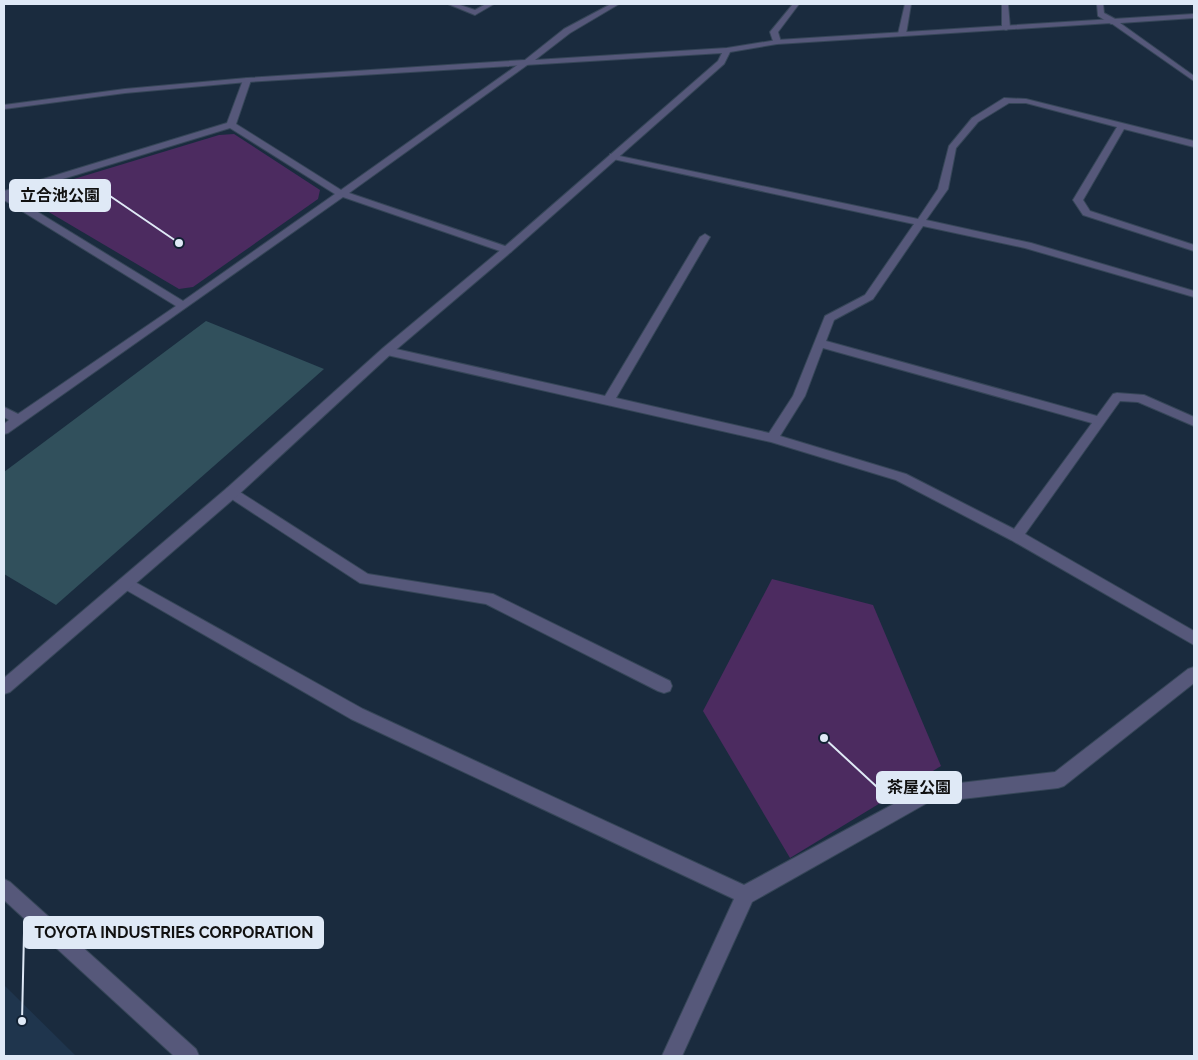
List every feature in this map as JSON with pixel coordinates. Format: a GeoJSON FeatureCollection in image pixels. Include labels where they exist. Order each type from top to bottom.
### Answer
{"type":"FeatureCollection","features":[{"type":"Feature","properties":{"kind":"street"},"geometry":{"type":"LineString","coordinates":[[451,4],[475,13],[491,4]]}},
{"type":"Feature","properties":{"kind":"street"},"geometry":{"type":"LineString","coordinates":[[4,430],[342,194],[526,63],[566,31],[616,4]]}},
{"type":"Feature","properties":{"kind":"street"},"geometry":{"type":"LineString","coordinates":[[777,42],[774,32],[796,4]]}},
{"type":"Feature","properties":{"kind":"street"},"geometry":{"type":"LineString","coordinates":[[902,34],[908,4]]}},
{"type":"Feature","properties":{"kind":"street"},"geometry":{"type":"LineString","coordinates":[[1005,4],[1006,28]]}},
{"type":"Feature","properties":{"kind":"street"},"geometry":{"type":"LineString","coordinates":[[1100,4],[1101,14],[1194,79]]}},
{"type":"Feature","properties":{"kind":"street"},"geometry":{"type":"LineString","coordinates":[[4,107],[125,91],[247,80],[727,50],[777,42],[1194,16]]}},
{"type":"Feature","properties":{"kind":"street"},"geometry":{"type":"LineString","coordinates":[[4,687],[232,492],[387,351],[507,250],[721,62],[727,50]]}},
{"type":"Feature","properties":{"kind":"street"},"geometry":{"type":"LineString","coordinates":[[231,125],[247,80]]}},
{"type":"Feature","properties":{"kind":"street"},"geometry":{"type":"LineString","coordinates":[[772,438],[799,396],[829,318],[869,297],[943,189],[952,148],[975,120],[1007,100],[1026,101],[1194,144]]}},
{"type":"Feature","properties":{"kind":"street"},"geometry":{"type":"LineString","coordinates":[[4,195],[231,125],[342,194],[507,250]]}},
{"type":"Feature","properties":{"kind":"street"},"geometry":{"type":"LineString","coordinates":[[1122,125],[1078,200],[1082,207],[1086,213],[1194,248]]}},
{"type":"Feature","properties":{"kind":"street"},"geometry":{"type":"LineString","coordinates":[[613,156],[1027,245],[1194,294]]}},
{"type":"Feature","properties":{"kind":"street"},"geometry":{"type":"LineString","coordinates":[[4,195],[183,306]]}},
{"type":"Feature","properties":{"kind":"street"},"geometry":{"type":"LineString","coordinates":[[608,401],[705,237]]}},
{"type":"Feature","properties":{"kind":"street"},"geometry":{"type":"LineString","coordinates":[[819,343],[1100,421]]}},
{"type":"Feature","properties":{"kind":"street"},"geometry":{"type":"LineString","coordinates":[[387,351],[772,438],[901,477],[1016,536],[1194,639]]}},
{"type":"Feature","properties":{"kind":"street"},"geometry":{"type":"LineString","coordinates":[[1016,536],[1117,397],[1140,398],[1194,422]]}},
{"type":"Feature","properties":{"kind":"street"},"geometry":{"type":"LineString","coordinates":[[4,411],[17,420]]}},
{"type":"Feature","properties":{"kind":"street"},"geometry":{"type":"LineString","coordinates":[[232,492],[365,579],[488,598],[664,686]]}},
{"type":"Feature","properties":{"kind":"street"},"geometry":{"type":"LineString","coordinates":[[126,583],[357,714],[745,895]]}},
{"type":"Feature","properties":{"kind":"street"},"geometry":{"type":"LineString","coordinates":[[672,1056],[745,895],[925,796],[1058,780],[1194,674]]}},
{"type":"Feature","properties":{"kind":"street"},"geometry":{"type":"LineString","coordinates":[[4,888],[189,1056]]}},
{"type":"Feature","properties":{"kind":"shaded area"},"geometry":{"type":"Polygon","coordinates":[[[234,134],[320,190],[318,199],[193,287],[179,289],[25,198],[31,192],[219,135],[234,134]]]}},
{"type":"Feature","properties":{"kind":"shaded area"},"geometry":{"type":"Polygon","coordinates":[[[772,579],[873,605],[941,766],[790,858],[703,711],[772,579]]]}},
{"type":"Feature","properties":{"kind":"shaded area"},"geometry":{"type":"Polygon","coordinates":[[[4,985],[76,1056],[4,1056],[4,985]]]}},
{"type":"Feature","properties":{"kind":"building"},"geometry":{"type":"Polygon","coordinates":[[[206,321],[324,369],[56,605],[4,574],[4,472],[206,321]]]}},
{"type":"Feature","properties":{"kind":"place","name":"立合池公園"},"geometry":{"type":"Point","coordinates":[179,243]}},
{"type":"Feature","properties":{"kind":"place","name":"茶屋公園"},"geometry":{"type":"Point","coordinates":[824,738]}},
{"type":"Feature","properties":{"kind":"place","name":"TOYOTA INDUSTRIES CORPORATION"},"geometry":{"type":"Point","coordinates":[22,1021]}}]}
